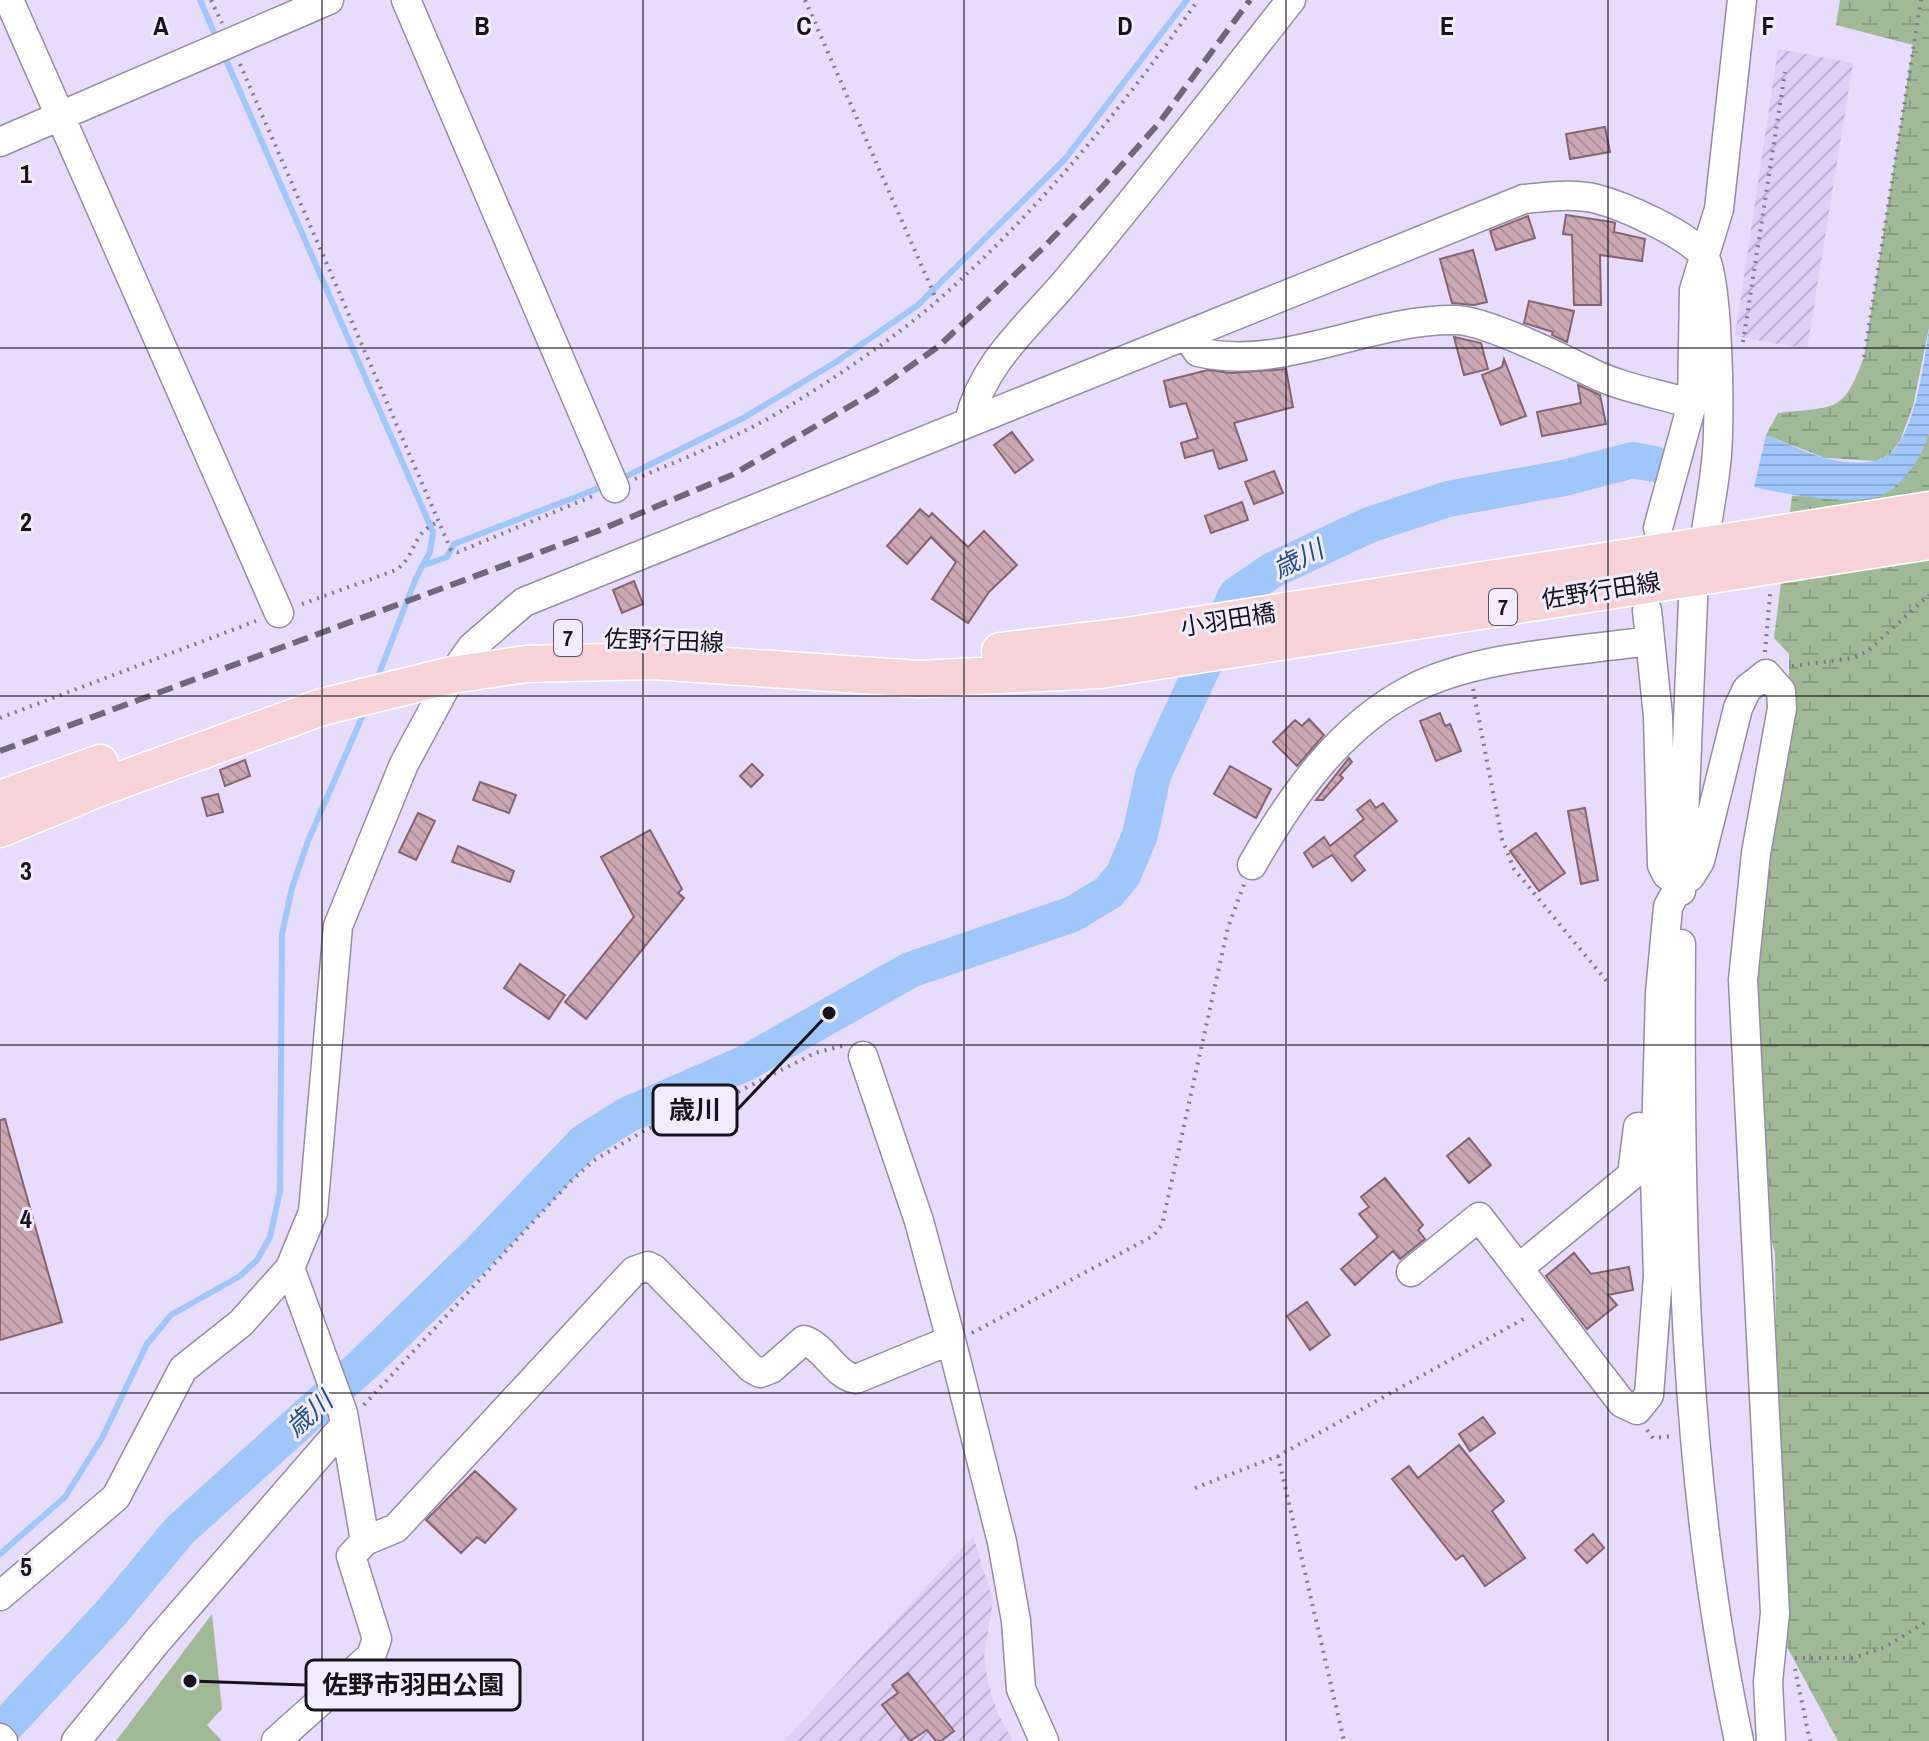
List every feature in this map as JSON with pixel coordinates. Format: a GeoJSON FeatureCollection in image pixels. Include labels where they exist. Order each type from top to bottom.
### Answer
{"type":"FeatureCollection","features":[{"type":"Feature","properties":{"kind":"main road","name":"佐野行田線"},"geometry":{"type":"LineString","coordinates":[[1274,644],[1717,558],[1929,510]]}},
{"type":"Feature","properties":{"kind":"main road","name":"佐野行田線"},"geometry":{"type":"LineString","coordinates":[[1297,610],[1717,558],[1929,541]]}},
{"type":"Feature","properties":{"kind":"main road","name":"小羽田橋"},"geometry":{"type":"LineString","coordinates":[[1153,648],[1297,610]]}},
{"type":"Feature","properties":{"kind":"main road","name":"佐野行田線"},"geometry":{"type":"LineString","coordinates":[[0,799],[316,684],[462,661],[567,638],[660,639],[923,655],[1040,649],[1153,648]]}},
{"type":"Feature","properties":{"kind":"main road","name":"小羽田橋"},"geometry":{"type":"LineString","coordinates":[[1153,648],[1274,644]]}},
{"type":"Feature","properties":{"kind":"main road","name":"佐野行田線"},"geometry":{"type":"LineString","coordinates":[[0,829],[99,788],[322,707],[462,661]]}},
{"type":"Feature","properties":{"kind":"street"},"geometry":{"type":"LineString","coordinates":[[9,0],[279,613]]}},
{"type":"Feature","properties":{"kind":"street"},"geometry":{"type":"LineString","coordinates":[[0,142],[329,0]]}},
{"type":"Feature","properties":{"kind":"street"},"geometry":{"type":"LineString","coordinates":[[406,0],[615,488]]}},
{"type":"Feature","properties":{"kind":"street"},"geometry":{"type":"LineString","coordinates":[[969,421],[975,394],[991,366],[1072,275],[1291,0]]}},
{"type":"Feature","properties":{"kind":"street"},"geometry":{"type":"LineString","coordinates":[[1658,528],[1692,404],[1694,290],[1719,209],[1742,0]]}},
{"type":"Feature","properties":{"kind":"street"},"geometry":{"type":"LineString","coordinates":[[0,1596],[116,1497],[183,1369],[241,1323],[290,1268],[313,1212],[338,926],[404,764],[462,661],[524,602],[1524,199],[1568,195],[1597,199],[1678,236],[1706,258],[1714,283],[1717,558],[1681,882],[1681,1211],[1689,1368],[1706,1553],[1739,1741]]}},
{"type":"Feature","properties":{"kind":"street"},"geometry":{"type":"LineString","coordinates":[[1186,335],[1198,352],[1219,357],[1295,350],[1415,321],[1462,320],[1575,362],[1593,374],[1692,404]]}},
{"type":"Feature","properties":{"kind":"street"},"geometry":{"type":"LineString","coordinates":[[1647,610],[1658,716],[1662,865],[1667,875],[1681,882]]}},
{"type":"Feature","properties":{"kind":"street"},"geometry":{"type":"LineString","coordinates":[[1252,865],[1284,809],[1342,743],[1410,690],[1496,663],[1648,641]]}},
{"type":"Feature","properties":{"kind":"street"},"geometry":{"type":"LineString","coordinates":[[1411,1272],[1479,1217],[1622,1403],[1637,1410],[1644,1404],[1653,1378],[1658,1276],[1655,1176],[1660,993],[1668,907],[1681,882],[1690,877],[1700,861],[1738,708],[1747,689],[1766,674],[1781,691],[1782,708],[1756,853],[1743,980],[1775,1613],[1768,1682],[1771,1741]]}},
{"type":"Feature","properties":{"kind":"street"},"geometry":{"type":"LineString","coordinates":[[1519,1268],[1632,1175],[1636,1164],[1644,1008],[1649,998],[1660,993]]}},
{"type":"Feature","properties":{"kind":"street"},"geometry":{"type":"LineString","coordinates":[[863,1056],[915,1207],[951,1340],[1002,1542],[1016,1621],[1021,1689],[1044,1741]]}},
{"type":"Feature","properties":{"kind":"street"},"geometry":{"type":"LineString","coordinates":[[276,1741],[371,1656],[377,1639],[351,1556],[365,1541],[396,1528],[584,1322],[642,1267],[654,1269],[760,1373],[771,1369],[804,1340],[815,1346],[847,1378],[856,1379],[951,1340]]}},
{"type":"Feature","properties":{"kind":"street"},"geometry":{"type":"LineString","coordinates":[[290,1268],[344,1420],[365,1541]]}},
{"type":"Feature","properties":{"kind":"street"},"geometry":{"type":"LineString","coordinates":[[76,1741],[344,1420]]}},
{"type":"Feature","properties":{"kind":"path"},"geometry":{"type":"LineString","coordinates":[[211,0],[451,550],[458,552],[727,441],[784,409],[937,301],[1023,216],[1127,100],[1198,0]]}},
{"type":"Feature","properties":{"kind":"path"},"geometry":{"type":"LineString","coordinates":[[805,0],[937,301]]}},
{"type":"Feature","properties":{"kind":"path"},"geometry":{"type":"LineString","coordinates":[[1864,357],[1921,0]]}},
{"type":"Feature","properties":{"kind":"path"},"geometry":{"type":"LineString","coordinates":[[1741,355],[1785,72]]}},
{"type":"Feature","properties":{"kind":"path"},"geometry":{"type":"LineString","coordinates":[[0,718],[396,570],[404,564],[423,528],[439,522]]}},
{"type":"Feature","properties":{"kind":"path"},"geometry":{"type":"LineString","coordinates":[[1770,594],[1766,674],[1796,664],[1839,662],[1854,658],[1869,650],[1929,595]]}},
{"type":"Feature","properties":{"kind":"path"},"geometry":{"type":"LineString","coordinates":[[1469,671],[1502,839],[1514,869],[1609,984]]}},
{"type":"Feature","properties":{"kind":"path"},"geometry":{"type":"LineString","coordinates":[[951,1340],[971,1334],[1153,1236],[1162,1225],[1228,927],[1252,865]]}},
{"type":"Feature","properties":{"kind":"path"},"geometry":{"type":"LineString","coordinates":[[344,1420],[593,1161],[647,1129],[722,1100],[815,1053],[840,1045],[863,1056]]}},
{"type":"Feature","properties":{"kind":"path"},"geometry":{"type":"LineString","coordinates":[[1195,1488],[1278,1456],[1520,1322],[1547,1303]]}},
{"type":"Feature","properties":{"kind":"path"},"geometry":{"type":"LineString","coordinates":[[1278,1456],[1344,1741]]}},
{"type":"Feature","properties":{"kind":"path"},"geometry":{"type":"LineString","coordinates":[[1810,1741],[1802,1691],[1791,1658],[1816,1655],[1853,1658],[1885,1647],[1929,1620]]}},
{"type":"Feature","properties":{"kind":"shaded area"},"geometry":{"type":"Polygon","coordinates":[[[1778,49],[1853,63],[1807,349],[1735,336],[1778,49]]]}},
{"type":"Feature","properties":{"kind":"shaded area"},"geometry":{"type":"Polygon","coordinates":[[[973,1536],[993,1601],[984,1656],[988,1682],[997,1712],[1013,1741],[784,1741],[973,1536]]]}},
{"type":"Feature","properties":{"kind":"green space"},"geometry":{"type":"Polygon","coordinates":[[[1840,0],[1929,0],[1929,328],[1913,406],[1900,441],[1890,454],[1877,461],[1825,458],[1766,435],[1778,413],[1825,407],[1843,398],[1857,376],[1864,357],[1913,45],[1836,25],[1840,0]]]}},
{"type":"Feature","properties":{"kind":"green space"},"geometry":{"type":"Polygon","coordinates":[[[1929,433],[1929,1741],[1838,1741],[1780,1634],[1775,1253],[1762,1203],[1743,980],[1789,687],[1789,654],[1774,638],[1792,496],[1866,497],[1920,454],[1929,433]]]}},
{"type":"Feature","properties":{"kind":"green space"},"geometry":{"type":"Polygon","coordinates":[[[212,1614],[222,1709],[207,1725],[222,1741],[116,1741],[212,1614]]]}},
{"type":"Feature","properties":{"kind":"water"},"geometry":{"type":"Polygon","coordinates":[[[1929,329],[1929,433],[1917,460],[1897,485],[1882,495],[1855,500],[1800,496],[1754,487],[1766,435],[1810,453],[1841,461],[1868,462],[1891,453],[1900,442],[1913,412],[1929,329]]]}},
{"type":"Feature","properties":{"kind":"building"},"geometry":{"type":"Polygon","coordinates":[[[1605,127],[1610,152],[1570,159],[1566,134],[1605,127]]]}},
{"type":"Feature","properties":{"kind":"building"},"geometry":{"type":"Polygon","coordinates":[[[1566,215],[1612,222],[1615,223],[1614,232],[1645,239],[1642,261],[1600,255],[1601,305],[1574,305],[1572,235],[1563,234],[1566,215]]]}},
{"type":"Feature","properties":{"kind":"building"},"geometry":{"type":"Polygon","coordinates":[[[1528,216],[1535,238],[1496,250],[1490,231],[1528,216]]]}},
{"type":"Feature","properties":{"kind":"building"},"geometry":{"type":"Polygon","coordinates":[[[1473,250],[1487,302],[1474,305],[1452,303],[1440,259],[1473,250]]]}},
{"type":"Feature","properties":{"kind":"building"},"geometry":{"type":"Polygon","coordinates":[[[1529,301],[1574,311],[1567,342],[1552,335],[1553,332],[1524,323],[1529,301]]]}},
{"type":"Feature","properties":{"kind":"building"},"geometry":{"type":"Polygon","coordinates":[[[1454,337],[1481,343],[1488,369],[1464,375],[1454,337]]]}},
{"type":"Feature","properties":{"kind":"building"},"geometry":{"type":"Polygon","coordinates":[[[1504,359],[1526,416],[1501,425],[1482,375],[1502,367],[1504,359]]]}},
{"type":"Feature","properties":{"kind":"building"},"geometry":{"type":"Polygon","coordinates":[[[1286,369],[1293,407],[1234,423],[1247,460],[1219,469],[1213,450],[1185,458],[1181,443],[1198,438],[1186,403],[1170,407],[1164,381],[1208,370],[1231,373],[1286,369]]]}},
{"type":"Feature","properties":{"kind":"building"},"geometry":{"type":"Polygon","coordinates":[[[1578,385],[1600,395],[1606,424],[1542,436],[1537,412],[1581,403],[1578,385]]]}},
{"type":"Feature","properties":{"kind":"building"},"geometry":{"type":"Polygon","coordinates":[[[1012,432],[1033,460],[1015,473],[994,445],[1012,432]]]}},
{"type":"Feature","properties":{"kind":"building"},"geometry":{"type":"Polygon","coordinates":[[[1274,471],[1283,493],[1254,504],[1245,482],[1274,471]]]}},
{"type":"Feature","properties":{"kind":"building"},"geometry":{"type":"Polygon","coordinates":[[[1242,502],[1248,520],[1211,533],[1205,516],[1242,502]]]}},
{"type":"Feature","properties":{"kind":"building"},"geometry":{"type":"Polygon","coordinates":[[[920,509],[929,517],[932,513],[968,547],[984,531],[1017,565],[989,592],[968,623],[932,599],[956,562],[931,537],[907,564],[887,546],[920,509]]]}},
{"type":"Feature","properties":{"kind":"building"},"geometry":{"type":"Polygon","coordinates":[[[634,581],[643,604],[622,613],[613,590],[634,581]]]}},
{"type":"Feature","properties":{"kind":"building"},"geometry":{"type":"Polygon","coordinates":[[[1440,713],[1445,726],[1450,724],[1461,751],[1436,761],[1420,721],[1440,713]]]}},
{"type":"Feature","properties":{"kind":"building"},"geometry":{"type":"Polygon","coordinates":[[[1309,719],[1324,735],[1297,766],[1273,742],[1295,720],[1302,726],[1309,719]]]}},
{"type":"Feature","properties":{"kind":"building"},"geometry":{"type":"Polygon","coordinates":[[[1349,758],[1352,762],[1340,775],[1343,778],[1323,800],[1316,800],[1349,758]]]}},
{"type":"Feature","properties":{"kind":"building"},"geometry":{"type":"Polygon","coordinates":[[[245,760],[250,776],[225,786],[220,770],[245,760]]]}},
{"type":"Feature","properties":{"kind":"building"},"geometry":{"type":"Polygon","coordinates":[[[752,764],[763,775],[751,787],[740,776],[752,764]]]}},
{"type":"Feature","properties":{"kind":"building"},"geometry":{"type":"Polygon","coordinates":[[[1230,766],[1271,789],[1256,818],[1214,794],[1230,766]]]}},
{"type":"Feature","properties":{"kind":"building"},"geometry":{"type":"Polygon","coordinates":[[[480,782],[516,795],[509,813],[473,800],[480,782]]]}},
{"type":"Feature","properties":{"kind":"building"},"geometry":{"type":"Polygon","coordinates":[[[218,794],[223,812],[207,816],[202,798],[218,794]]]}},
{"type":"Feature","properties":{"kind":"building"},"geometry":{"type":"Polygon","coordinates":[[[1370,800],[1376,808],[1383,803],[1397,821],[1354,856],[1365,870],[1352,881],[1332,855],[1313,867],[1304,853],[1324,837],[1330,846],[1364,819],[1357,810],[1370,800]]]}},
{"type":"Feature","properties":{"kind":"building"},"geometry":{"type":"Polygon","coordinates":[[[1585,808],[1598,880],[1581,884],[1568,811],[1585,808]]]}},
{"type":"Feature","properties":{"kind":"building"},"geometry":{"type":"Polygon","coordinates":[[[418,813],[435,821],[416,860],[399,852],[418,813]]]}},
{"type":"Feature","properties":{"kind":"building"},"geometry":{"type":"Polygon","coordinates":[[[650,830],[682,889],[678,893],[684,898],[586,1019],[565,1002],[634,917],[601,857],[650,830]]]}},
{"type":"Feature","properties":{"kind":"building"},"geometry":{"type":"Polygon","coordinates":[[[1536,833],[1565,873],[1539,891],[1510,851],[1536,833]]]}},
{"type":"Feature","properties":{"kind":"building"},"geometry":{"type":"Polygon","coordinates":[[[458,846],[514,871],[510,882],[452,862],[458,846]]]}},
{"type":"Feature","properties":{"kind":"building"},"geometry":{"type":"Polygon","coordinates":[[[520,964],[565,995],[549,1019],[504,988],[520,964]]]}},
{"type":"Feature","properties":{"kind":"building"},"geometry":{"type":"Polygon","coordinates":[[[5,1119],[62,1322],[0,1340],[0,1120],[5,1119]]]}},
{"type":"Feature","properties":{"kind":"building"},"geometry":{"type":"Polygon","coordinates":[[[1469,1138],[1491,1165],[1469,1183],[1447,1156],[1469,1138]]]}},
{"type":"Feature","properties":{"kind":"building"},"geometry":{"type":"Polygon","coordinates":[[[1385,1178],[1423,1225],[1418,1230],[1425,1239],[1400,1259],[1393,1251],[1355,1285],[1341,1269],[1378,1237],[1359,1214],[1369,1207],[1361,1197],[1385,1178]]]}},
{"type":"Feature","properties":{"kind":"building"},"geometry":{"type":"Polygon","coordinates":[[[1574,1253],[1591,1274],[1629,1267],[1633,1290],[1608,1295],[1617,1305],[1587,1329],[1546,1276],[1574,1253]]]}},
{"type":"Feature","properties":{"kind":"building"},"geometry":{"type":"Polygon","coordinates":[[[1307,1302],[1330,1335],[1310,1350],[1287,1316],[1307,1302]]]}},
{"type":"Feature","properties":{"kind":"building"},"geometry":{"type":"Polygon","coordinates":[[[1483,1417],[1495,1433],[1470,1451],[1459,1434],[1483,1417]]]}},
{"type":"Feature","properties":{"kind":"building"},"geometry":{"type":"Polygon","coordinates":[[[1459,1445],[1504,1501],[1492,1511],[1525,1558],[1485,1586],[1463,1555],[1456,1560],[1392,1479],[1409,1466],[1418,1478],[1459,1445]]]}},
{"type":"Feature","properties":{"kind":"building"},"geometry":{"type":"Polygon","coordinates":[[[475,1471],[516,1509],[485,1543],[477,1537],[461,1553],[426,1520],[475,1471]]]}},
{"type":"Feature","properties":{"kind":"building"},"geometry":{"type":"Polygon","coordinates":[[[1593,1534],[1604,1548],[1587,1563],[1575,1550],[1593,1534]]]}},
{"type":"Feature","properties":{"kind":"building"},"geometry":{"type":"Polygon","coordinates":[[[908,1673],[954,1731],[941,1741],[936,1741],[927,1730],[910,1741],[882,1705],[898,1693],[892,1685],[908,1673]]]}},
{"type":"Feature","properties":{"kind":"waterway"},"geometry":{"type":"LineString","coordinates":[[200,0],[217,39]]}},
{"type":"Feature","properties":{"kind":"waterway"},"geometry":{"type":"LineString","coordinates":[[621,479],[745,417],[836,362],[918,305],[1065,159],[1187,0]]}},
{"type":"Feature","properties":{"kind":"waterway"},"geometry":{"type":"LineString","coordinates":[[223,53],[433,532],[430,552],[416,578],[377,679]]}},
{"type":"Feature","properties":{"kind":"waterway","name":"歳川"},"geometry":{"type":"LineString","coordinates":[[0,1732],[111,1613],[180,1530],[364,1364],[480,1251],[584,1142],[627,1115],[746,1063],[910,970],[1073,914],[1109,892],[1123,875],[1140,835],[1153,775],[1236,595],[1271,571],[1369,525],[1448,499],[1564,478],[1633,460],[1654,464]]}},
{"type":"Feature","properties":{"kind":"waterway"},"geometry":{"type":"LineString","coordinates":[[422,566],[447,557],[454,544],[607,485]]}},
{"type":"Feature","properties":{"kind":"waterway"},"geometry":{"type":"LineString","coordinates":[[0,1554],[65,1497],[102,1438],[147,1344],[171,1315],[240,1276],[257,1260],[270,1237],[280,1191],[282,934],[292,888],[308,841],[366,708]]}},
{"type":"Feature","properties":{"kind":"railway"},"geometry":{"type":"LineString","coordinates":[[0,751],[595,532],[732,475],[874,392],[939,346],[1043,248],[1104,185],[1159,123],[1250,0]]}},
{"type":"Feature","properties":{"kind":"place","name":"歳川"},"geometry":{"type":"Point","coordinates":[829,1013]}},
{"type":"Feature","properties":{"kind":"place","name":"佐野市羽田公園"},"geometry":{"type":"Point","coordinates":[190,1681]}}]}
